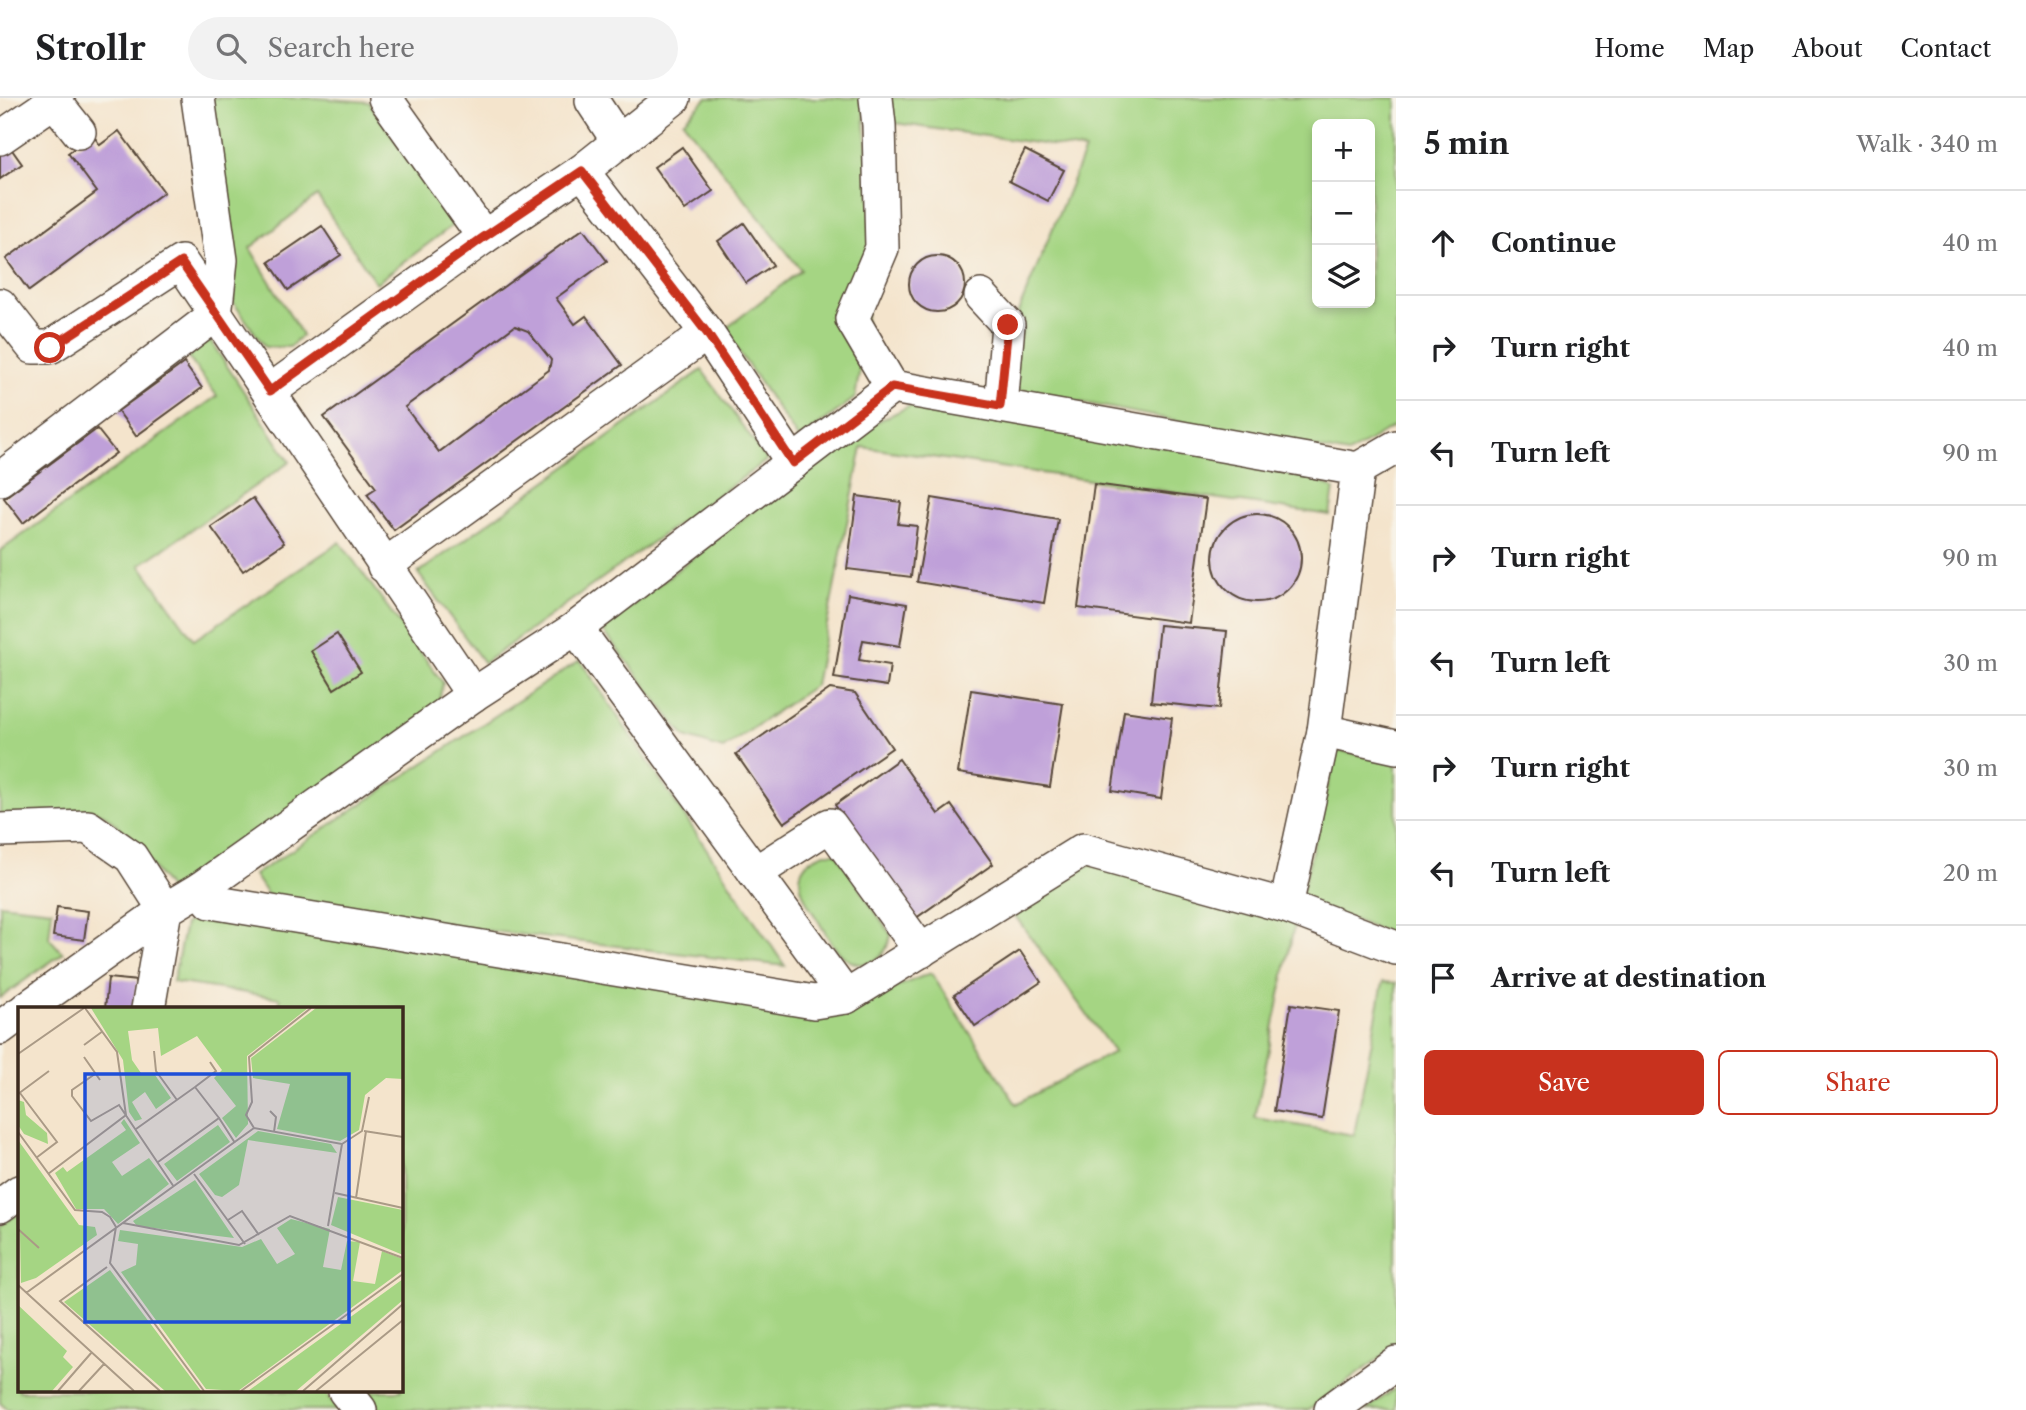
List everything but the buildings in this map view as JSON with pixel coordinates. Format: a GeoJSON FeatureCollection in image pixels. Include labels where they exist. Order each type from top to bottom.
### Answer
{"type":"FeatureCollection","features":[{"type":"Feature","properties":{"kind":"lane"},"geometry":{"type":"LineString","coordinates":[[0,479],[215,315],[221,260],[198,98]]}},
{"type":"Feature","properties":{"kind":"lane"},"geometry":{"type":"LineString","coordinates":[[385,98],[484,237]]}},
{"type":"Feature","properties":{"kind":"lane"},"geometry":{"type":"LineString","coordinates":[[270,391],[484,237],[582,171],[674,98]]}},
{"type":"Feature","properties":{"kind":"lane"},"geometry":{"type":"LineString","coordinates":[[876,98],[882,248],[852,319],[892,387]]}},
{"type":"Feature","properties":{"kind":"lane"},"geometry":{"type":"LineString","coordinates":[[0,138],[53,99],[79,132]]}},
{"type":"Feature","properties":{"kind":"lane"},"geometry":{"type":"LineString","coordinates":[[592,100],[618,142]]}},
{"type":"Feature","properties":{"kind":"lane"},"geometry":{"type":"LineString","coordinates":[[582,171],[707,333],[793,463]]}},
{"type":"Feature","properties":{"kind":"lane"},"geometry":{"type":"LineString","coordinates":[[0,305],[33,347],[50,348],[181,262],[472,695]]}},
{"type":"Feature","properties":{"kind":"lane"},"geometry":{"type":"LineString","coordinates":[[981,296],[1008,325],[1000,406]]}},
{"type":"Feature","properties":{"kind":"lane"},"geometry":{"type":"LineString","coordinates":[[384,566],[707,333]]}},
{"type":"Feature","properties":{"kind":"lane"},"geometry":{"type":"LineString","coordinates":[[29,1007],[472,695],[576,628],[892,387],[1358,469],[1396,447]]}},
{"type":"Feature","properties":{"kind":"lane"},"geometry":{"type":"LineString","coordinates":[[1286,906],[1324,731],[1358,469]]}},
{"type":"Feature","properties":{"kind":"lane"},"geometry":{"type":"LineString","coordinates":[[576,628],[846,998]]}},
{"type":"Feature","properties":{"kind":"lane"},"geometry":{"type":"LineString","coordinates":[[1324,731],[1396,747]]}},
{"type":"Feature","properties":{"kind":"lane"},"geometry":{"type":"LineString","coordinates":[[755,873],[830,825],[921,951]]}},
{"type":"Feature","properties":{"kind":"lane"},"geometry":{"type":"LineString","coordinates":[[0,830],[88,827],[131,857],[165,910],[148,1007]]}},
{"type":"Feature","properties":{"kind":"lane"},"geometry":{"type":"LineString","coordinates":[[200,889],[211,902],[814,1002],[846,998],[1083,850],[1286,906],[1396,948]]}},
{"type":"Feature","properties":{"kind":"lane"},"geometry":{"type":"LineString","coordinates":[[0,1028],[18,1015]]}},
{"type":"Feature","properties":{"kind":"lane"},"geometry":{"type":"LineString","coordinates":[[0,1206],[18,1193]]}},
{"type":"Feature","properties":{"kind":"lane"},"geometry":{"type":"LineString","coordinates":[[1331,1410],[1396,1363]]}},
{"type":"Feature","properties":{"kind":"lane"},"geometry":{"type":"LineString","coordinates":[[346,1392],[360,1410]]}},
{"type":"Feature","properties":{"kind":"green space"},"geometry":{"type":"Polygon","coordinates":[[[211,98],[316,98],[369,102],[453,225],[376,283],[317,196],[250,248],[302,335],[290,347],[265,347],[233,302],[211,98]]]}},
{"type":"Feature","properties":{"kind":"green space"},"geometry":{"type":"Polygon","coordinates":[[[707,98],[863,98],[874,241],[855,398],[799,440],[724,330],[801,270],[683,121],[707,98]]]}},
{"type":"Feature","properties":{"kind":"green space"},"geometry":{"type":"Polygon","coordinates":[[[886,98],[1396,98],[1396,425],[1348,454],[1013,389],[1017,315],[1085,150],[888,122],[886,98]]]}},
{"type":"Feature","properties":{"kind":"green space"},"geometry":{"type":"Polygon","coordinates":[[[208,337],[290,462],[140,565],[194,640],[340,542],[443,683],[437,709],[173,894],[129,835],[102,813],[0,818],[0,551],[217,396],[188,357],[208,337]]]}},
{"type":"Feature","properties":{"kind":"green space"},"geometry":{"type":"Polygon","coordinates":[[[702,370],[767,460],[484,663],[418,573],[702,370]]]}},
{"type":"Feature","properties":{"kind":"green space"},"geometry":{"type":"Polygon","coordinates":[[[916,403],[1299,470],[1334,489],[1330,515],[862,447],[815,685],[723,749],[685,737],[602,629],[849,435],[916,403]]]}},
{"type":"Feature","properties":{"kind":"green space"},"geometry":{"type":"Polygon","coordinates":[[[580,660],[785,966],[274,905],[254,875],[580,660]]]}},
{"type":"Feature","properties":{"kind":"green space"},"geometry":{"type":"Polygon","coordinates":[[[1337,750],[1396,762],[1396,936],[1300,900],[1337,750]]]}},
{"type":"Feature","properties":{"kind":"green space"},"geometry":{"type":"Polygon","coordinates":[[[825,853],[836,853],[891,935],[885,950],[874,961],[860,964],[844,957],[830,941],[807,902],[800,883],[801,874],[804,866],[812,859],[825,853]]]}},
{"type":"Feature","properties":{"kind":"green space"},"geometry":{"type":"Polygon","coordinates":[[[1090,864],[1295,921],[1255,1118],[1354,1135],[1383,982],[1396,983],[1396,1346],[1308,1410],[380,1410],[367,1392],[402,1392],[402,1007],[279,1007],[280,998],[173,982],[185,924],[199,915],[831,1013],[931,973],[1016,1104],[1114,1052],[1013,913],[1090,864]]]}},
{"type":"Feature","properties":{"kind":"green space"},"geometry":{"type":"Polygon","coordinates":[[[0,904],[52,910],[49,938],[63,953],[0,998],[0,904]]]}},
{"type":"Feature","properties":{"kind":"green space"},"geometry":{"type":"Polygon","coordinates":[[[18,1214],[18,1392],[325,1392],[338,1410],[8,1410],[0,1403],[0,1226],[18,1214]]]}},
{"type":"Feature","properties":{"kind":"green space"},"geometry":{"type":"Polygon","coordinates":[[[1396,1388],[1396,1410],[1366,1410],[1396,1388]]]}},
{"type":"Feature","properties":{"kind":"route"},"geometry":{"type":"LineString","coordinates":[[50,348],[181,262],[215,315],[270,391],[484,237],[582,171],[707,333],[793,463],[892,387],[1000,406],[1008,325]]}}]}
